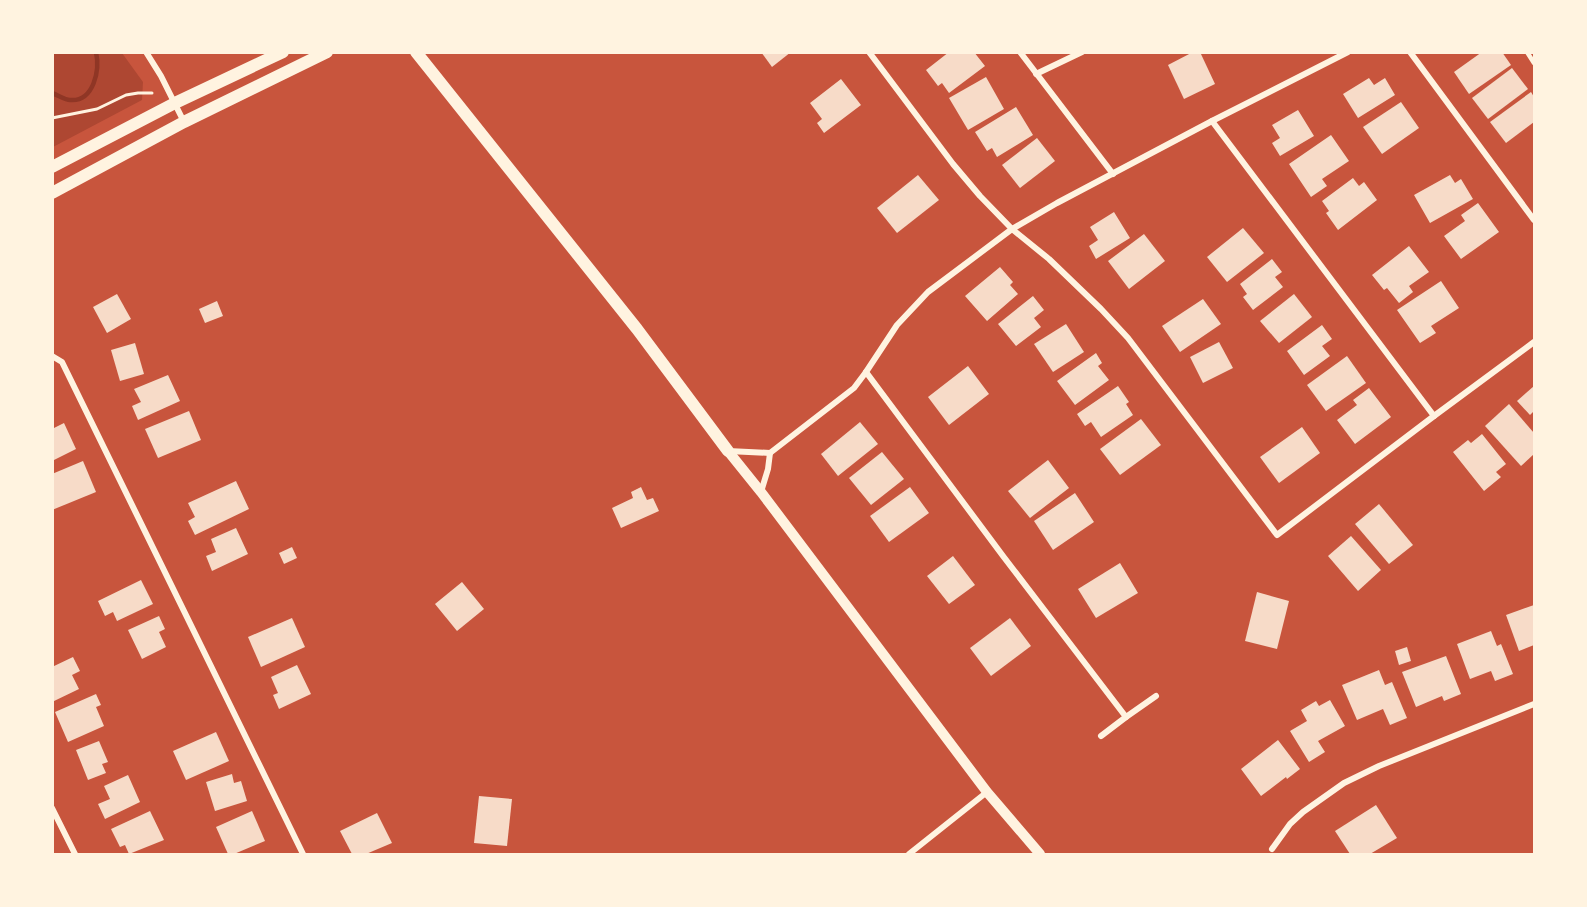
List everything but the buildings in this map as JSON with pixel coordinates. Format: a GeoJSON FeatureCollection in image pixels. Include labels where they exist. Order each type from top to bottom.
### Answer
{"type":"FeatureCollection","features":[{"type":"Feature","properties":{"kind":"main road"},"geometry":{"type":"LineString","coordinates":[[52,167],[175,103],[283,52]]}},
{"type":"Feature","properties":{"kind":"main road"},"geometry":{"type":"LineString","coordinates":[[52,193],[184,122],[327,52]]}},
{"type":"Feature","properties":{"kind":"main road"},"geometry":{"type":"LineString","coordinates":[[416,52],[637,329],[728,452]]}},
{"type":"Feature","properties":{"kind":"street"},"geometry":{"type":"LineString","coordinates":[[146,52],[184,122]]}},
{"type":"Feature","properties":{"kind":"street"},"geometry":{"type":"LineString","coordinates":[[869,52],[953,164],[980,196],[1012,229],[1049,259],[1128,338],[1277,535],[1534,342]]}},
{"type":"Feature","properties":{"kind":"street"},"geometry":{"type":"LineString","coordinates":[[1020,52],[1113,174]]}},
{"type":"Feature","properties":{"kind":"street"},"geometry":{"type":"LineString","coordinates":[[1036,75],[1082,52]]}},
{"type":"Feature","properties":{"kind":"street"},"geometry":{"type":"LineString","coordinates":[[728,452],[770,453],[854,388],[897,325],[928,292],[1012,229],[1212,121],[1348,52]]}},
{"type":"Feature","properties":{"kind":"street"},"geometry":{"type":"LineString","coordinates":[[1410,52],[1534,220]]}},
{"type":"Feature","properties":{"kind":"street"},"geometry":{"type":"LineString","coordinates":[[1212,121],[1434,416]]}},
{"type":"Feature","properties":{"kind":"street"},"geometry":{"type":"LineString","coordinates":[[52,356],[62,362],[303,855]]}},
{"type":"Feature","properties":{"kind":"street"},"geometry":{"type":"LineString","coordinates":[[866,372],[1126,717]]}},
{"type":"Feature","properties":{"kind":"street"},"geometry":{"type":"LineString","coordinates":[[728,452],[761,492],[987,792],[1040,855]]}},
{"type":"Feature","properties":{"kind":"street"},"geometry":{"type":"LineString","coordinates":[[761,492],[770,453]]}},
{"type":"Feature","properties":{"kind":"street"},"geometry":{"type":"LineString","coordinates":[[1101,736],[1156,696]]}},
{"type":"Feature","properties":{"kind":"street"},"geometry":{"type":"LineString","coordinates":[[1272,849],[1290,824],[1303,812],[1344,783],[1379,766],[1534,704]]}},
{"type":"Feature","properties":{"kind":"street"},"geometry":{"type":"LineString","coordinates":[[909,855],[987,792]]}},
{"type":"Feature","properties":{"kind":"street"},"geometry":{"type":"LineString","coordinates":[[52,808],[75,855]]}},
{"type":"Feature","properties":{"kind":"lane"},"geometry":{"type":"LineString","coordinates":[[1527,52],[1534,63]]}},
{"type":"Feature","properties":{"kind":"path"},"geometry":{"type":"LineString","coordinates":[[52,118],[97,109],[126,95],[152,93]]}},
{"type":"Feature","properties":{"kind":"shaded area"},"geometry":{"type":"Polygon","coordinates":[[[53,53],[122,53],[143,82],[142,100],[53,147],[53,53]]]}},
{"type":"Feature","properties":{"kind":"waterway"},"geometry":{"type":"LineString","coordinates":[[52,93],[70,100],[85,96],[94,84],[97,67],[96,52]]}}]}
